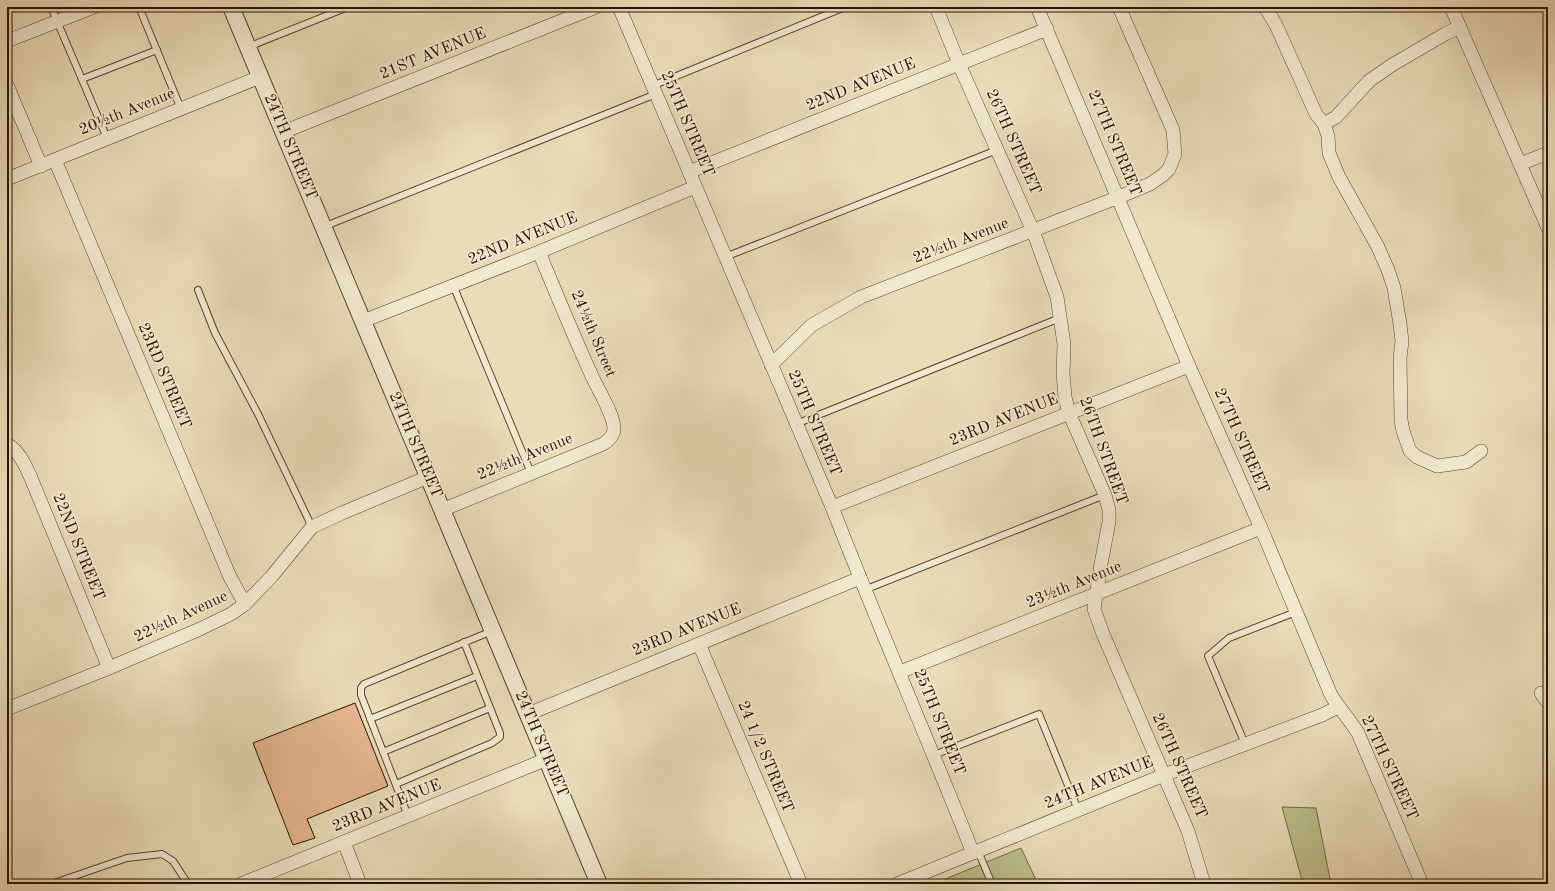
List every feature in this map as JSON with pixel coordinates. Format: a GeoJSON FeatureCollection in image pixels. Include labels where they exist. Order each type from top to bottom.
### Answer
{"type":"FeatureCollection","features":[{"type":"Feature","properties":{"kind":"street"},"geometry":{"type":"LineString","coordinates":[[7,42],[94,7]]}},
{"type":"Feature","properties":{"kind":"street","name":"24TH STREET"},"geometry":{"type":"LineString","coordinates":[[231,7],[599,884]]}},
{"type":"Feature","properties":{"kind":"street","name":"21ST AVENUE"},"geometry":{"type":"LineString","coordinates":[[283,132],[596,7]]}},
{"type":"Feature","properties":{"kind":"street","name":"25TH STREET"},"geometry":{"type":"LineString","coordinates":[[619,7],[832,507],[862,584],[976,852]]}},
{"type":"Feature","properties":{"kind":"street","name":"26TH STREET"},"geometry":{"type":"LineString","coordinates":[[936,7],[959,64],[1033,231],[1057,297],[1064,344],[1063,387],[1069,413],[1105,495],[1109,510],[1109,522],[1094,609],[1188,831],[1204,884]]}},
{"type":"Feature","properties":{"kind":"street","name":"27TH STREET"},"geometry":{"type":"LineString","coordinates":[[1037,7],[1189,366],[1261,528],[1330,695],[1358,733],[1422,884]]}},
{"type":"Feature","properties":{"kind":"street","name":"22½th Avenue"},"geometry":{"type":"LineString","coordinates":[[771,365],[812,325],[861,297],[1150,184],[1169,169],[1175,154],[1173,130],[1119,7]]}},
{"type":"Feature","properties":{"kind":"street"},"geometry":{"type":"LineString","coordinates":[[1266,7],[1276,25],[1316,114],[1324,124],[1328,136],[1329,153],[1339,177],[1378,247],[1394,288],[1402,341],[1400,358],[1401,420],[1403,432],[1410,451],[1417,457],[1437,466],[1466,462],[1481,450]]}},
{"type":"Feature","properties":{"kind":"street"},"geometry":{"type":"LineString","coordinates":[[1451,7],[1548,228]]}},
{"type":"Feature","properties":{"kind":"street"},"geometry":{"type":"LineString","coordinates":[[1324,124],[1336,117],[1369,80],[1445,34],[1460,27]]}},
{"type":"Feature","properties":{"kind":"street","name":"22ND AVENUE"},"geometry":{"type":"LineString","coordinates":[[689,172],[1047,29]]}},
{"type":"Feature","properties":{"kind":"street","name":"20½th Avenue"},"geometry":{"type":"LineString","coordinates":[[7,179],[260,77]]}},
{"type":"Feature","properties":{"kind":"street"},"geometry":{"type":"LineString","coordinates":[[7,85],[41,166]]}},
{"type":"Feature","properties":{"kind":"street"},"geometry":{"type":"LineString","coordinates":[[1520,164],[1548,153]]}},
{"type":"Feature","properties":{"kind":"street","name":"23RD STREET"},"geometry":{"type":"LineString","coordinates":[[55,160],[230,577],[245,604]]}},
{"type":"Feature","properties":{"kind":"street","name":"22ND AVENUE"},"geometry":{"type":"LineString","coordinates":[[363,321],[539,252],[695,187]]}},
{"type":"Feature","properties":{"kind":"street","name":"24½th Street"},"geometry":{"type":"LineString","coordinates":[[539,252],[592,377],[610,415],[614,430]]}},
{"type":"Feature","properties":{"kind":"street","name":"23RD AVENUE"},"geometry":{"type":"LineString","coordinates":[[832,507],[1189,366]]}},
{"type":"Feature","properties":{"kind":"street","name":"22½th Avenue"},"geometry":{"type":"LineString","coordinates":[[442,510],[603,444],[608,441],[614,430]]}},
{"type":"Feature","properties":{"kind":"street","name":"22ND STREET"},"geometry":{"type":"LineString","coordinates":[[7,444],[14,448],[21,456],[109,668]]}},
{"type":"Feature","properties":{"kind":"street","name":"22½th Avenue"},"geometry":{"type":"LineString","coordinates":[[7,709],[217,622],[245,604],[272,576],[312,527],[428,477]]}},
{"type":"Feature","properties":{"kind":"street","name":"23½th Avenue"},"geometry":{"type":"LineString","coordinates":[[900,672],[1261,528]]}},
{"type":"Feature","properties":{"kind":"street","name":"23RD AVENUE"},"geometry":{"type":"LineString","coordinates":[[528,714],[699,644],[862,584]]}},
{"type":"Feature","properties":{"kind":"street","name":"24 1/2 STREET"},"geometry":{"type":"LineString","coordinates":[[699,644],[801,884]]}},
{"type":"Feature","properties":{"kind":"street","name":"24TH AVENUE"},"geometry":{"type":"LineString","coordinates":[[902,883],[1164,775],[1322,715],[1338,707]]}},
{"type":"Feature","properties":{"kind":"street","name":"23RD AVENUE"},"geometry":{"type":"LineString","coordinates":[[241,884],[547,759]]}},
{"type":"Feature","properties":{"kind":"street"},"geometry":{"type":"LineString","coordinates":[[344,842],[360,884]]}},
{"type":"Feature","properties":{"kind":"lane"},"geometry":{"type":"LineString","coordinates":[[51,7],[108,138]]}},
{"type":"Feature","properties":{"kind":"lane"},"geometry":{"type":"LineString","coordinates":[[139,7],[181,109]]}},
{"type":"Feature","properties":{"kind":"lane"},"geometry":{"type":"LineString","coordinates":[[248,48],[348,7]]}},
{"type":"Feature","properties":{"kind":"lane"},"geometry":{"type":"LineString","coordinates":[[323,227],[654,90],[845,7]]}},
{"type":"Feature","properties":{"kind":"lane"},"geometry":{"type":"LineString","coordinates":[[82,79],[157,50]]}},
{"type":"Feature","properties":{"kind":"lane"},"geometry":{"type":"LineString","coordinates":[[725,257],[998,150]]}},
{"type":"Feature","properties":{"kind":"lane"},"geometry":{"type":"LineString","coordinates":[[453,285],[531,473]]}},
{"type":"Feature","properties":{"kind":"lane"},"geometry":{"type":"LineString","coordinates":[[198,290],[215,333],[258,414],[312,527]]}},
{"type":"Feature","properties":{"kind":"lane"},"geometry":{"type":"LineString","coordinates":[[796,424],[1060,318]]}},
{"type":"Feature","properties":{"kind":"lane"},"geometry":{"type":"LineString","coordinates":[[862,584],[1105,495]]}},
{"type":"Feature","properties":{"kind":"lane"},"geometry":{"type":"LineString","coordinates":[[1245,744],[1208,656],[1229,638],[1296,612]]}},
{"type":"Feature","properties":{"kind":"lane"},"geometry":{"type":"LineString","coordinates":[[408,816],[361,695],[361,688],[364,684],[493,630]]}},
{"type":"Feature","properties":{"kind":"lane"},"geometry":{"type":"LineString","coordinates":[[396,784],[497,741],[500,737],[500,733],[464,642]]}},
{"type":"Feature","properties":{"kind":"lane"},"geometry":{"type":"LineString","coordinates":[[370,719],[477,676]]}},
{"type":"Feature","properties":{"kind":"lane"},"geometry":{"type":"LineString","coordinates":[[383,752],[490,708]]}},
{"type":"Feature","properties":{"kind":"lane"},"geometry":{"type":"LineString","coordinates":[[934,755],[1039,714],[1078,810]]}},
{"type":"Feature","properties":{"kind":"lane"},"geometry":{"type":"LineString","coordinates":[[976,852],[992,884]]}},
{"type":"Feature","properties":{"kind":"lane"},"geometry":{"type":"LineString","coordinates":[[51,884],[127,858],[162,854],[173,861],[188,884]]}},
{"type":"Feature","properties":{"kind":"green space"},"geometry":{"type":"Polygon","coordinates":[[[1282,807],[1316,808],[1331,884],[1303,884],[1282,807]]]}},
{"type":"Feature","properties":{"kind":"green space"},"geometry":{"type":"Polygon","coordinates":[[[1021,848],[1038,884],[933,884],[1021,848]]]}},
{"type":"Feature","properties":{"kind":"building"},"geometry":{"type":"Polygon","coordinates":[[[355,703],[388,786],[307,819],[315,838],[293,845],[253,743],[355,703]]]}}]}
